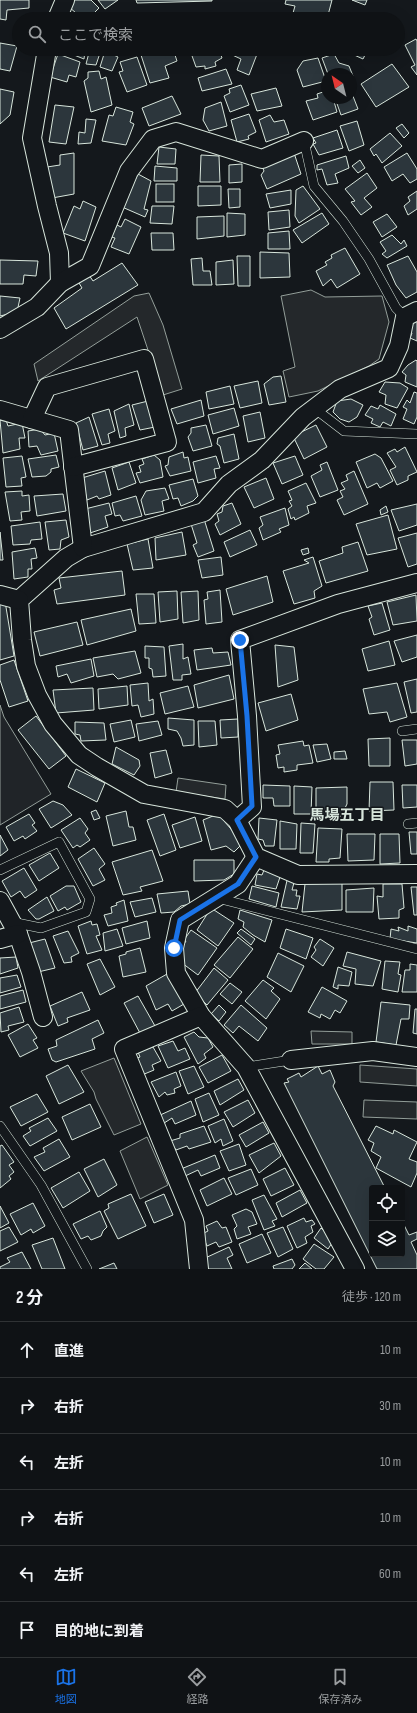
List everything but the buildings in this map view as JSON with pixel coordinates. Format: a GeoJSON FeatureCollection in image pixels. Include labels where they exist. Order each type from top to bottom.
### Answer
{"type":"FeatureCollection","features":[{"type":"Feature","properties":{"kind":"street"},"geometry":{"type":"LineString","coordinates":[[60,12],[65,0]]}},
{"type":"Feature","properties":{"kind":"street"},"geometry":{"type":"LineString","coordinates":[[46,56],[32,138],[47,206],[60,254],[60,283]]}},
{"type":"Feature","properties":{"kind":"street"},"geometry":{"type":"LineString","coordinates":[[0,329],[37,307],[60,283],[90,266],[130,171],[153,139],[176,132],[262,159],[304,141]]}},
{"type":"Feature","properties":{"kind":"street"},"geometry":{"type":"LineString","coordinates":[[19,600],[66,558],[83,548],[204,512],[229,484],[262,460],[302,417],[340,389],[389,368],[411,314]]}},
{"type":"Feature","properties":{"kind":"street"},"geometry":{"type":"LineString","coordinates":[[32,419],[47,387],[144,358],[167,442],[73,467]]}},
{"type":"Feature","properties":{"kind":"street"},"geometry":{"type":"LineString","coordinates":[[0,410],[69,430],[83,548]]}},
{"type":"Feature","properties":{"kind":"street"},"geometry":{"type":"LineString","coordinates":[[237,820],[252,806],[247,716],[240,640],[338,604],[417,582]]}},
{"type":"Feature","properties":{"kind":"street"},"geometry":{"type":"LineString","coordinates":[[0,595],[19,600]]}},
{"type":"Feature","properties":{"kind":"street"},"geometry":{"type":"LineString","coordinates":[[19,600],[22,640],[26,666],[37,695],[53,724],[79,755],[144,794],[225,809],[237,820],[256,857],[298,875],[417,874]]}},
{"type":"Feature","properties":{"kind":"street"},"geometry":{"type":"LineString","coordinates":[[256,857],[238,884],[180,920],[174,948],[176,974],[201,1016],[246,1067],[349,1266]]}},
{"type":"Feature","properties":{"kind":"street"},"geometry":{"type":"LineString","coordinates":[[0,900],[15,928],[31,972],[43,1018]]}},
{"type":"Feature","properties":{"kind":"street"},"geometry":{"type":"LineString","coordinates":[[0,939],[15,928]]}},
{"type":"Feature","properties":{"kind":"street"},"geometry":{"type":"LineString","coordinates":[[199,1269],[194,1220],[124,1049],[201,1016]]}},
{"type":"Feature","properties":{"kind":"street"},"geometry":{"type":"LineString","coordinates":[[291,1060],[373,1051],[417,1057]]}},
{"type":"Feature","properties":{"kind":"lane"},"geometry":{"type":"LineString","coordinates":[[304,141],[314,186],[343,221],[369,259],[396,308],[411,314]]}},
{"type":"Feature","properties":{"kind":"lane"},"geometry":{"type":"LineString","coordinates":[[314,408],[344,431],[417,434]]}},
{"type":"Feature","properties":{"kind":"lane"},"geometry":{"type":"LineString","coordinates":[[402,731],[417,730]]}},
{"type":"Feature","properties":{"kind":"lane"},"geometry":{"type":"LineString","coordinates":[[0,870],[59,842],[90,899],[86,912],[41,928],[15,928]]}},
{"type":"Feature","properties":{"kind":"lane"},"geometry":{"type":"LineString","coordinates":[[216,898],[417,949]]}},
{"type":"Feature","properties":{"kind":"lane"},"geometry":{"type":"LineString","coordinates":[[246,1067],[291,1060]]}},
{"type":"Feature","properties":{"kind":"lane"},"geometry":{"type":"LineString","coordinates":[[0,1126],[41,1185],[86,1269]]}},
{"type":"Feature","properties":{"kind":"shaded area"},"geometry":{"type":"Polygon","coordinates":[[[311,290],[325,297],[382,296],[389,322],[379,359],[369,366],[318,391],[289,397],[283,371],[295,367],[281,296],[311,290]]]}},
{"type":"Feature","properties":{"kind":"shaded area"},"geometry":{"type":"Polygon","coordinates":[[[149,293],[163,325],[182,389],[163,395],[137,317],[38,381],[34,364],[134,296],[149,293]]]}},
{"type":"Feature","properties":{"kind":"shaded area"},"geometry":{"type":"Polygon","coordinates":[[[0,705],[4,717],[51,794],[0,825],[0,705]]]}},
{"type":"Feature","properties":{"kind":"shaded area"},"geometry":{"type":"Polygon","coordinates":[[[178,778],[226,785],[225,799],[176,792],[178,778]]]}},
{"type":"Feature","properties":{"kind":"shaded area"},"geometry":{"type":"Polygon","coordinates":[[[311,1031],[352,1032],[352,1044],[312,1044],[311,1031]]]}},
{"type":"Feature","properties":{"kind":"shaded area"},"geometry":{"type":"Polygon","coordinates":[[[114,1058],[141,1124],[114,1135],[94,1092],[81,1071],[114,1058]]]}},
{"type":"Feature","properties":{"kind":"shaded area"},"geometry":{"type":"Polygon","coordinates":[[[360,1065],[417,1069],[417,1086],[360,1082],[360,1065]]]}},
{"type":"Feature","properties":{"kind":"shaded area"},"geometry":{"type":"Polygon","coordinates":[[[364,1100],[417,1102],[417,1119],[363,1117],[364,1100]]]}},
{"type":"Feature","properties":{"kind":"shaded area"},"geometry":{"type":"Polygon","coordinates":[[[147,1137],[168,1185],[140,1199],[120,1151],[147,1137]]]}},
{"type":"Feature","properties":{"kind":"district","name":"馬場五丁目"},"geometry":{"type":"Point","coordinates":[347,815]}},
{"type":"Feature","properties":{"kind":"route"},"geometry":{"type":"LineString","coordinates":[[174,948],[180,920],[238,884],[256,857],[237,820],[252,806],[247,716],[240,640]]}}]}
